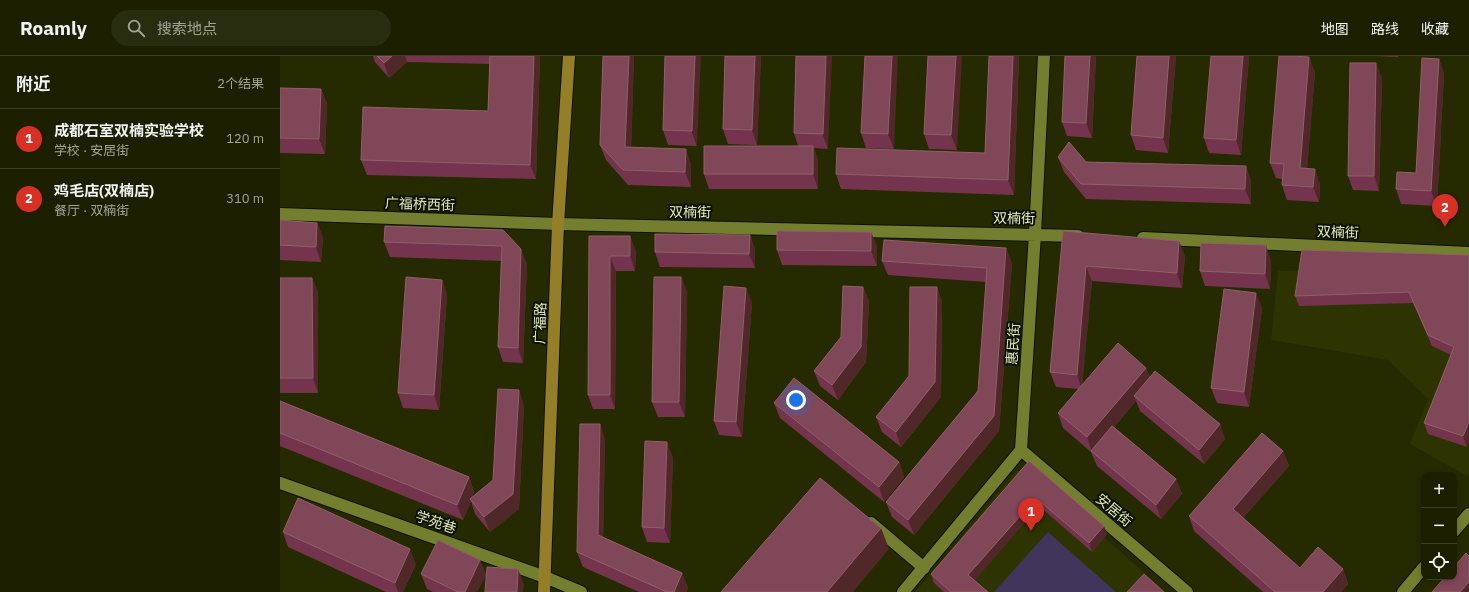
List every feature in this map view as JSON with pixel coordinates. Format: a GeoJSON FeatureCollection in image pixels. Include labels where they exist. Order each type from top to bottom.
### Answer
{"type":"FeatureCollection","features":[{"type":"Feature","properties":{"kind":"street","name":"广福路"},"geometry":{"type":"LineString","coordinates":[[544,592],[558,224],[569,56]]}},
{"type":"Feature","properties":{"kind":"street","name":"惠民街"},"geometry":{"type":"LineString","coordinates":[[1021,450],[1035,234],[1044,56]]}},
{"type":"Feature","properties":{"kind":"street","name":"广福桥西街"},"geometry":{"type":"LineString","coordinates":[[280,214],[558,224]]}},
{"type":"Feature","properties":{"kind":"street","name":"双楠街"},"geometry":{"type":"LineString","coordinates":[[558,224],[1090,236]]}},
{"type":"Feature","properties":{"kind":"street","name":"双楠街"},"geometry":{"type":"LineString","coordinates":[[1130,238],[1469,252]]}},
{"type":"Feature","properties":{"kind":"street"},"geometry":{"type":"LineString","coordinates":[[903,592],[1021,450]]}},
{"type":"Feature","properties":{"kind":"street","name":"安居街"},"geometry":{"type":"LineString","coordinates":[[1021,450],[1187,592]]}},
{"type":"Feature","properties":{"kind":"street","name":"学苑巷"},"geometry":{"type":"LineString","coordinates":[[280,483],[545,577],[581,592]]}},
{"type":"Feature","properties":{"kind":"street"},"geometry":{"type":"LineString","coordinates":[[1457,528],[1469,514]]}},
{"type":"Feature","properties":{"kind":"street"},"geometry":{"type":"LineString","coordinates":[[863,516],[924,568]]}},
{"type":"Feature","properties":{"kind":"street"},"geometry":{"type":"LineString","coordinates":[[1403,592],[1421,571]]}},
{"type":"Feature","properties":{"kind":"shaded area"},"geometry":{"type":"Polygon","coordinates":[[[1396,269],[1469,275],[1469,472],[1467,476],[1410,444],[1428,399],[1388,360],[1271,340],[1278,271],[1396,269]]]}},
{"type":"Feature","properties":{"kind":"shaded area"},"geometry":{"type":"Polygon","coordinates":[[[1028,470],[1166,592],[915,592],[1016,471],[1028,470]]]}},
{"type":"Feature","properties":{"kind":"shaded area"},"geometry":{"type":"Polygon","coordinates":[[[1048,532],[1116,592],[994,592],[1048,532]]]}},
{"type":"Feature","properties":{"kind":"building"},"geometry":{"type":"Polygon","coordinates":[[[377,56],[392,56],[384,63],[377,56]]]}},
{"type":"Feature","properties":{"kind":"building"},"geometry":{"type":"Polygon","coordinates":[[[490,56],[534,56],[530,165],[361,160],[363,107],[488,111],[490,56]]]}},
{"type":"Feature","properties":{"kind":"building"},"geometry":{"type":"Polygon","coordinates":[[[603,56],[629,56],[625,147],[686,149],[685,172],[623,170],[600,145],[603,56]]]}},
{"type":"Feature","properties":{"kind":"building"},"geometry":{"type":"Polygon","coordinates":[[[665,56],[695,56],[692,131],[663,130],[665,56]]]}},
{"type":"Feature","properties":{"kind":"building"},"geometry":{"type":"Polygon","coordinates":[[[725,56],[755,56],[752,130],[723,129],[725,56]]]}},
{"type":"Feature","properties":{"kind":"building"},"geometry":{"type":"Polygon","coordinates":[[[796,56],[826,56],[823,134],[794,133],[796,56]]]}},
{"type":"Feature","properties":{"kind":"building"},"geometry":{"type":"Polygon","coordinates":[[[865,56],[892,56],[888,134],[861,133],[865,56]]]}},
{"type":"Feature","properties":{"kind":"building"},"geometry":{"type":"Polygon","coordinates":[[[928,56],[956,56],[951,135],[924,134],[928,56]]]}},
{"type":"Feature","properties":{"kind":"building"},"geometry":{"type":"Polygon","coordinates":[[[989,56],[1013,56],[1008,180],[836,174],[837,148],[985,153],[989,56]]]}},
{"type":"Feature","properties":{"kind":"building"},"geometry":{"type":"Polygon","coordinates":[[[1065,56],[1090,56],[1086,123],[1062,122],[1065,56]]]}},
{"type":"Feature","properties":{"kind":"building"},"geometry":{"type":"Polygon","coordinates":[[[1137,56],[1169,56],[1163,138],[1131,135],[1137,56]]]}},
{"type":"Feature","properties":{"kind":"building"},"geometry":{"type":"Polygon","coordinates":[[[1211,56],[1243,56],[1236,140],[1204,138],[1211,56]]]}},
{"type":"Feature","properties":{"kind":"building"},"geometry":{"type":"Polygon","coordinates":[[[1279,56],[1309,57],[1300,168],[1315,169],[1313,187],[1282,185],[1284,164],[1270,163],[1279,56]]]}},
{"type":"Feature","properties":{"kind":"building"},"geometry":{"type":"Polygon","coordinates":[[[1422,58],[1439,59],[1431,191],[1396,189],[1397,172],[1416,173],[1422,58]]]}},
{"type":"Feature","properties":{"kind":"building"},"geometry":{"type":"Polygon","coordinates":[[[1350,63],[1376,63],[1374,176],[1348,176],[1350,63]]]}},
{"type":"Feature","properties":{"kind":"building"},"geometry":{"type":"Polygon","coordinates":[[[280,88],[321,89],[319,139],[280,138],[280,88]]]}},
{"type":"Feature","properties":{"kind":"building"},"geometry":{"type":"Polygon","coordinates":[[[1069,142],[1086,162],[1246,166],[1245,189],[1081,184],[1058,157],[1069,142]]]}},
{"type":"Feature","properties":{"kind":"building"},"geometry":{"type":"Polygon","coordinates":[[[704,146],[813,146],[813,174],[704,174],[704,146]]]}},
{"type":"Feature","properties":{"kind":"building"},"geometry":{"type":"Polygon","coordinates":[[[280,220],[317,223],[316,247],[280,245],[280,220]]]}},
{"type":"Feature","properties":{"kind":"building"},"geometry":{"type":"Polygon","coordinates":[[[385,226],[503,230],[521,249],[518,348],[498,347],[502,246],[384,242],[385,226]]]}},
{"type":"Feature","properties":{"kind":"building"},"geometry":{"type":"Polygon","coordinates":[[[777,231],[871,232],[871,251],[777,250],[777,231]]]}},
{"type":"Feature","properties":{"kind":"building"},"geometry":{"type":"Polygon","coordinates":[[[1063,231],[1179,241],[1177,273],[1086,266],[1077,375],[1050,372],[1063,231]]]}},
{"type":"Feature","properties":{"kind":"building"},"geometry":{"type":"Polygon","coordinates":[[[655,234],[750,235],[749,254],[655,252],[655,234]]]}},
{"type":"Feature","properties":{"kind":"building"},"geometry":{"type":"Polygon","coordinates":[[[589,236],[630,236],[630,256],[610,256],[610,395],[588,395],[589,236]]]}},
{"type":"Feature","properties":{"kind":"building"},"geometry":{"type":"Polygon","coordinates":[[[884,240],[1006,248],[994,416],[908,520],[886,502],[978,391],[987,268],[882,261],[884,240]]]}},
{"type":"Feature","properties":{"kind":"building"},"geometry":{"type":"Polygon","coordinates":[[[1201,243],[1266,245],[1265,274],[1200,271],[1201,243]]]}},
{"type":"Feature","properties":{"kind":"building"},"geometry":{"type":"Polygon","coordinates":[[[1302,250],[1469,255],[1469,422],[1463,436],[1424,423],[1454,347],[1428,335],[1409,292],[1295,296],[1302,250]]]}},
{"type":"Feature","properties":{"kind":"building"},"geometry":{"type":"Polygon","coordinates":[[[406,277],[442,280],[434,395],[398,393],[406,277]]]}},
{"type":"Feature","properties":{"kind":"building"},"geometry":{"type":"Polygon","coordinates":[[[654,277],[681,277],[679,402],[652,402],[654,277]]]}},
{"type":"Feature","properties":{"kind":"building"},"geometry":{"type":"Polygon","coordinates":[[[280,278],[312,278],[313,378],[280,378],[280,278]]]}},
{"type":"Feature","properties":{"kind":"building"},"geometry":{"type":"Polygon","coordinates":[[[724,286],[746,288],[736,422],[714,421],[724,286]]]}},
{"type":"Feature","properties":{"kind":"building"},"geometry":{"type":"Polygon","coordinates":[[[843,286],[863,287],[861,347],[832,385],[814,371],[841,337],[843,286]]]}},
{"type":"Feature","properties":{"kind":"building"},"geometry":{"type":"Polygon","coordinates":[[[910,287],[937,287],[935,382],[896,432],[876,417],[909,376],[910,287]]]}},
{"type":"Feature","properties":{"kind":"building"},"geometry":{"type":"Polygon","coordinates":[[[1224,289],[1256,293],[1244,392],[1211,388],[1224,289]]]}},
{"type":"Feature","properties":{"kind":"building"},"geometry":{"type":"Polygon","coordinates":[[[1118,343],[1146,368],[1087,437],[1058,413],[1118,343]]]}},
{"type":"Feature","properties":{"kind":"building"},"geometry":{"type":"Polygon","coordinates":[[[1155,371],[1220,424],[1199,450],[1134,396],[1155,371]]]}},
{"type":"Feature","properties":{"kind":"building"},"geometry":{"type":"Polygon","coordinates":[[[794,378],[899,462],[879,487],[774,403],[794,378]]]}},
{"type":"Feature","properties":{"kind":"building"},"geometry":{"type":"Polygon","coordinates":[[[498,389],[519,390],[513,494],[484,517],[470,499],[493,480],[498,389]]]}},
{"type":"Feature","properties":{"kind":"building"},"geometry":{"type":"Polygon","coordinates":[[[280,401],[469,477],[457,505],[280,433],[280,401]]]}},
{"type":"Feature","properties":{"kind":"building"},"geometry":{"type":"Polygon","coordinates":[[[580,424],[600,424],[598,535],[682,573],[674,592],[667,592],[577,552],[580,424]]]}},
{"type":"Feature","properties":{"kind":"building"},"geometry":{"type":"Polygon","coordinates":[[[1112,426],[1176,479],[1156,505],[1091,451],[1112,426]]]}},
{"type":"Feature","properties":{"kind":"building"},"geometry":{"type":"Polygon","coordinates":[[[1262,433],[1283,451],[1233,509],[1300,568],[1318,547],[1343,569],[1323,592],[1275,592],[1189,516],[1262,433]]]}},
{"type":"Feature","properties":{"kind":"building"},"geometry":{"type":"Polygon","coordinates":[[[645,441],[667,442],[664,528],[642,527],[645,441]]]}},
{"type":"Feature","properties":{"kind":"building"},"geometry":{"type":"Polygon","coordinates":[[[1029,461],[1104,526],[1089,543],[1036,498],[968,575],[988,592],[951,592],[931,574],[1029,461]]]}},
{"type":"Feature","properties":{"kind":"building"},"geometry":{"type":"Polygon","coordinates":[[[820,478],[881,528],[827,592],[721,592],[820,478]]]}},
{"type":"Feature","properties":{"kind":"building"},"geometry":{"type":"Polygon","coordinates":[[[298,498],[410,549],[395,583],[283,532],[298,498]]]}},
{"type":"Feature","properties":{"kind":"building"},"geometry":{"type":"Polygon","coordinates":[[[438,540],[480,560],[465,592],[458,592],[421,574],[438,540]]]}},
{"type":"Feature","properties":{"kind":"building"},"geometry":{"type":"Polygon","coordinates":[[[1466,553],[1469,556],[1469,582],[1460,592],[1432,592],[1442,580],[1457,580],[1457,564],[1466,553]]]}},
{"type":"Feature","properties":{"kind":"building"},"geometry":{"type":"Polygon","coordinates":[[[487,567],[518,569],[517,592],[485,592],[487,567]]]}},
{"type":"Feature","properties":{"kind":"building"},"geometry":{"type":"Polygon","coordinates":[[[1144,574],[1164,592],[1127,592],[1144,574]]]}},
{"type":"Feature","properties":{"kind":"place","name":"鸡毛店(双楠店)"},"geometry":{"type":"Point","coordinates":[1445,227]}},
{"type":"Feature","properties":{"kind":"place","name":"成都石室双楠实验学校"},"geometry":{"type":"Point","coordinates":[1031,531]}}]}
